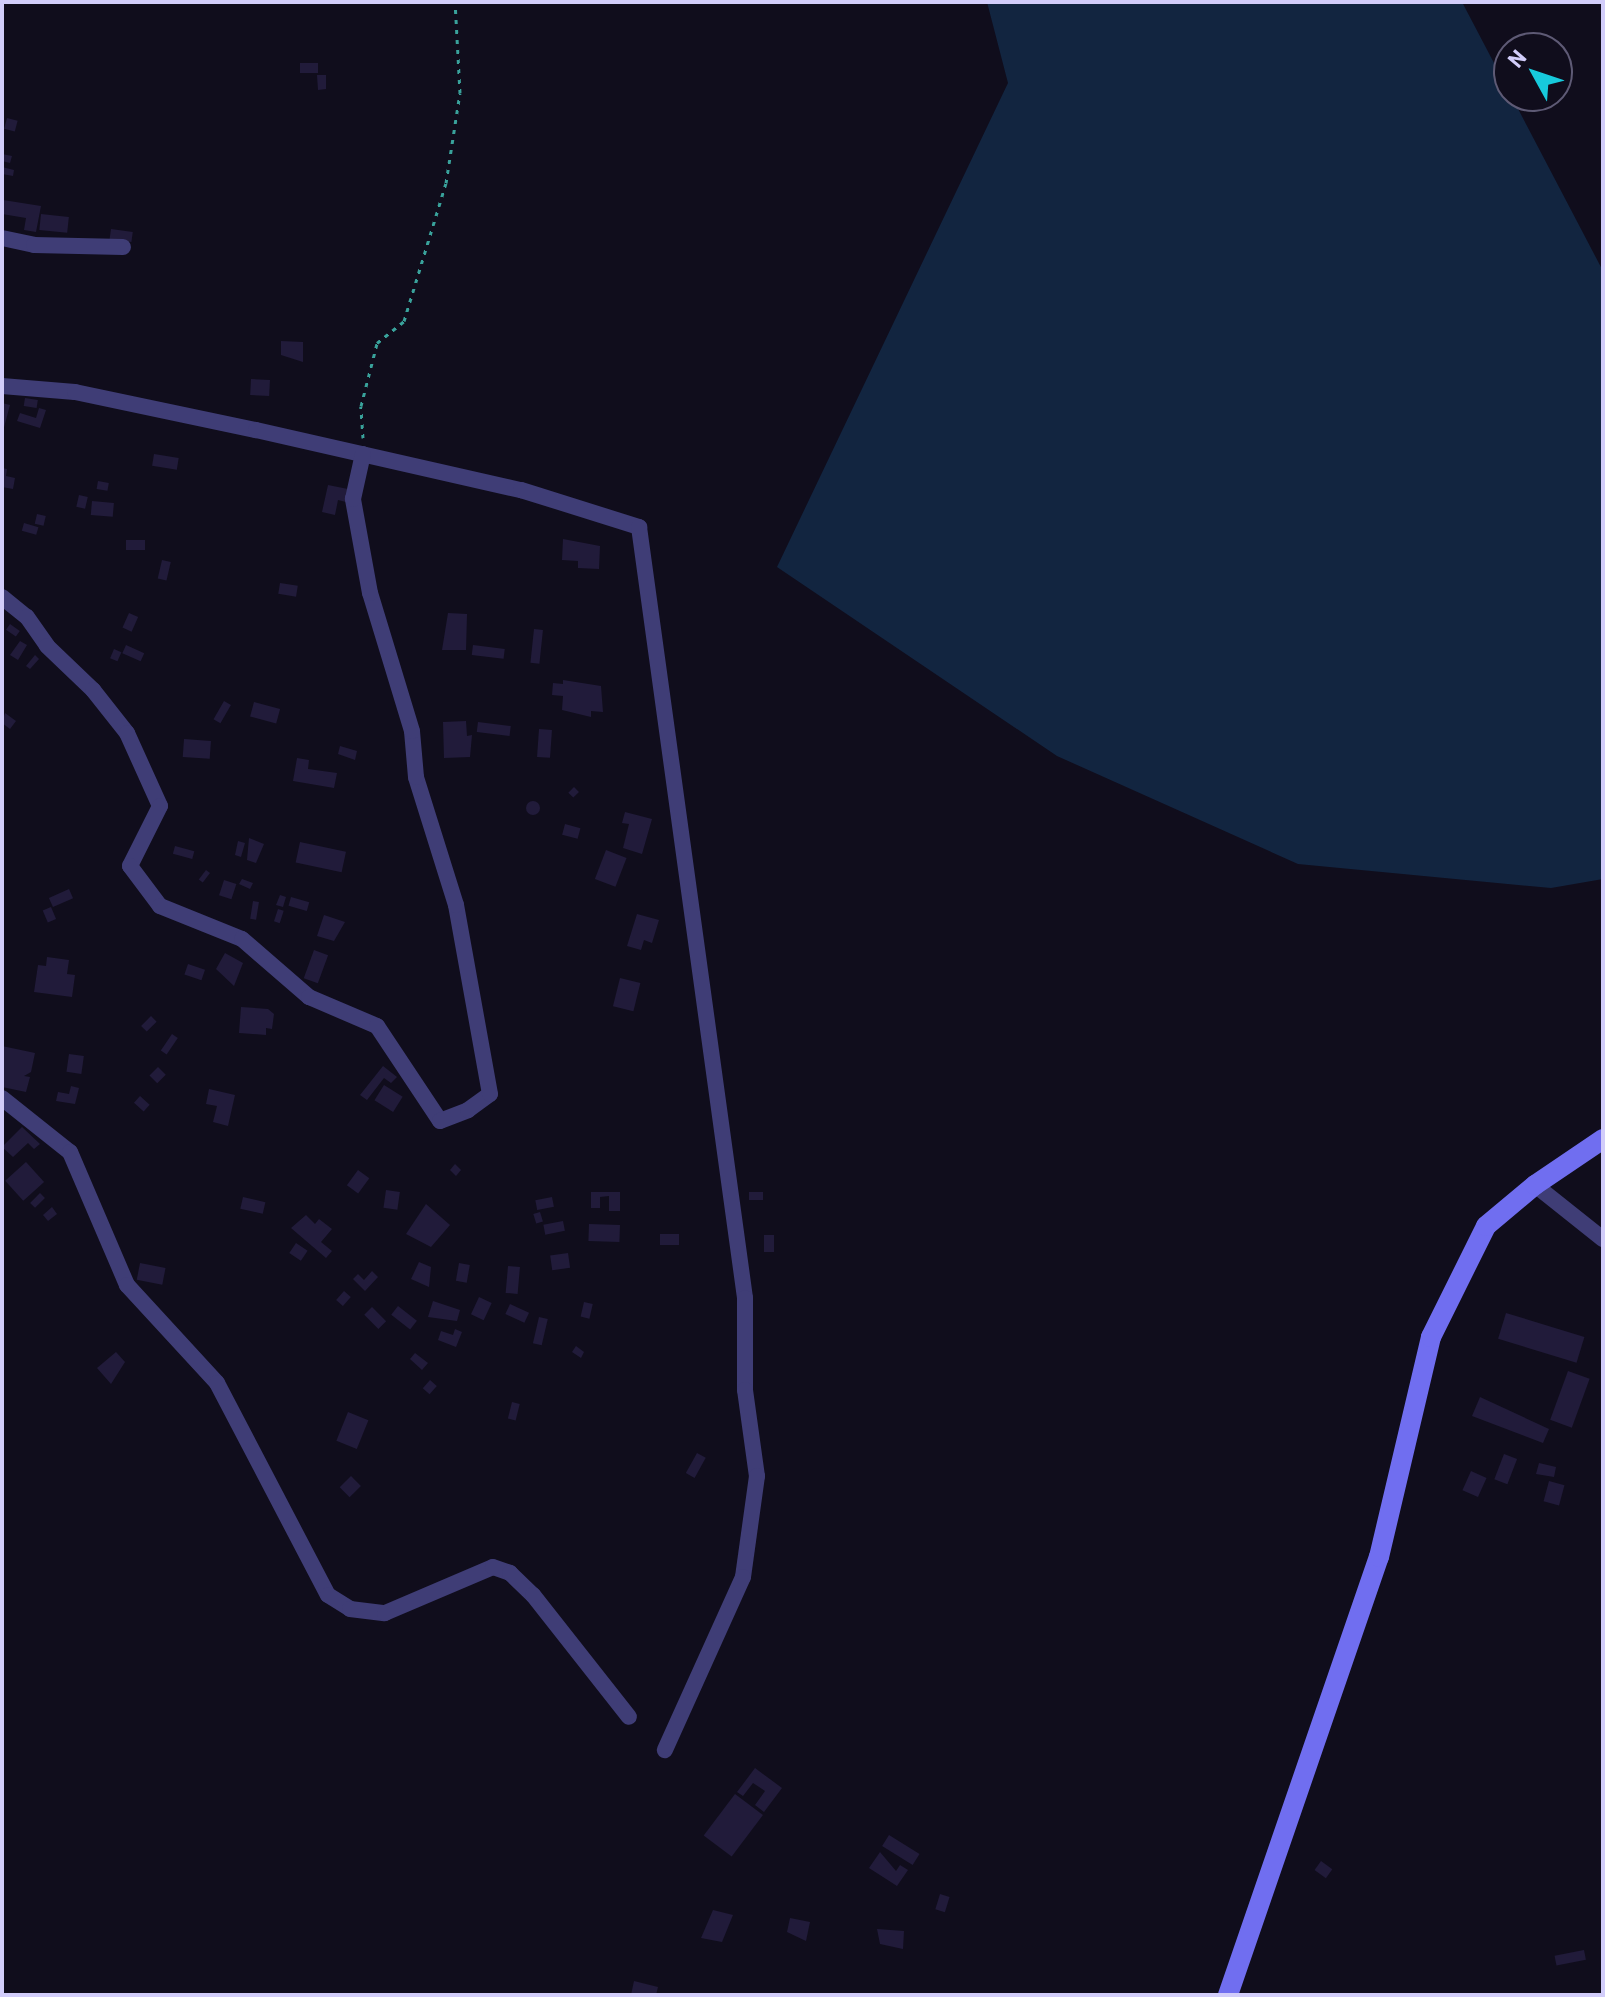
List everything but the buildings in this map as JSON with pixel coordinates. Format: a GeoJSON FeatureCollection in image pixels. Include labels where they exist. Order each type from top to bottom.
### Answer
{"type":"FeatureCollection","features":[{"type":"Feature","properties":{"kind":"street"},"geometry":{"type":"LineString","coordinates":[[2,238],[34,245],[123,247]]}},
{"type":"Feature","properties":{"kind":"street"},"geometry":{"type":"LineString","coordinates":[[2,386],[75,392],[363,454],[521,490],[639,527],[745,1298],[745,1390],[757,1476],[743,1577],[665,1750]]}},
{"type":"Feature","properties":{"kind":"street"},"geometry":{"type":"LineString","coordinates":[[2,597],[27,617],[47,646],[93,690],[127,733],[160,806],[130,866],[160,906],[242,939],[309,997],[377,1026],[391,1053],[410,1070],[424,1104],[440,1121],[454,1116],[490,1094],[456,905],[416,777],[412,731],[370,593],[353,499],[363,454]]}},
{"type":"Feature","properties":{"kind":"street"},"geometry":{"type":"LineString","coordinates":[[2,1098],[70,1152],[127,1285],[217,1383],[328,1595],[350,1609],[385,1613],[493,1567],[510,1573],[533,1595],[629,1717]]}},
{"type":"Feature","properties":{"kind":"street"},"geometry":{"type":"LineString","coordinates":[[1228,1995],[1379,1557],[1431,1337],[1486,1226],[1535,1185],[1603,1139]]}},
{"type":"Feature","properties":{"kind":"street"},"geometry":{"type":"LineString","coordinates":[[1535,1185],[1603,1239]]}},
{"type":"Feature","properties":{"kind":"path"},"geometry":{"type":"LineString","coordinates":[[363,454],[361,406],[377,343],[404,321],[446,183],[460,93],[455,2]]}},
{"type":"Feature","properties":{"kind":"water"},"geometry":{"type":"Polygon","coordinates":[[[987,2],[1462,2],[1493,61],[1493,112],[1520,112],[1603,271],[1603,879],[1551,888],[1298,864],[1057,756],[777,567],[1008,83],[987,2]]]}}]}
